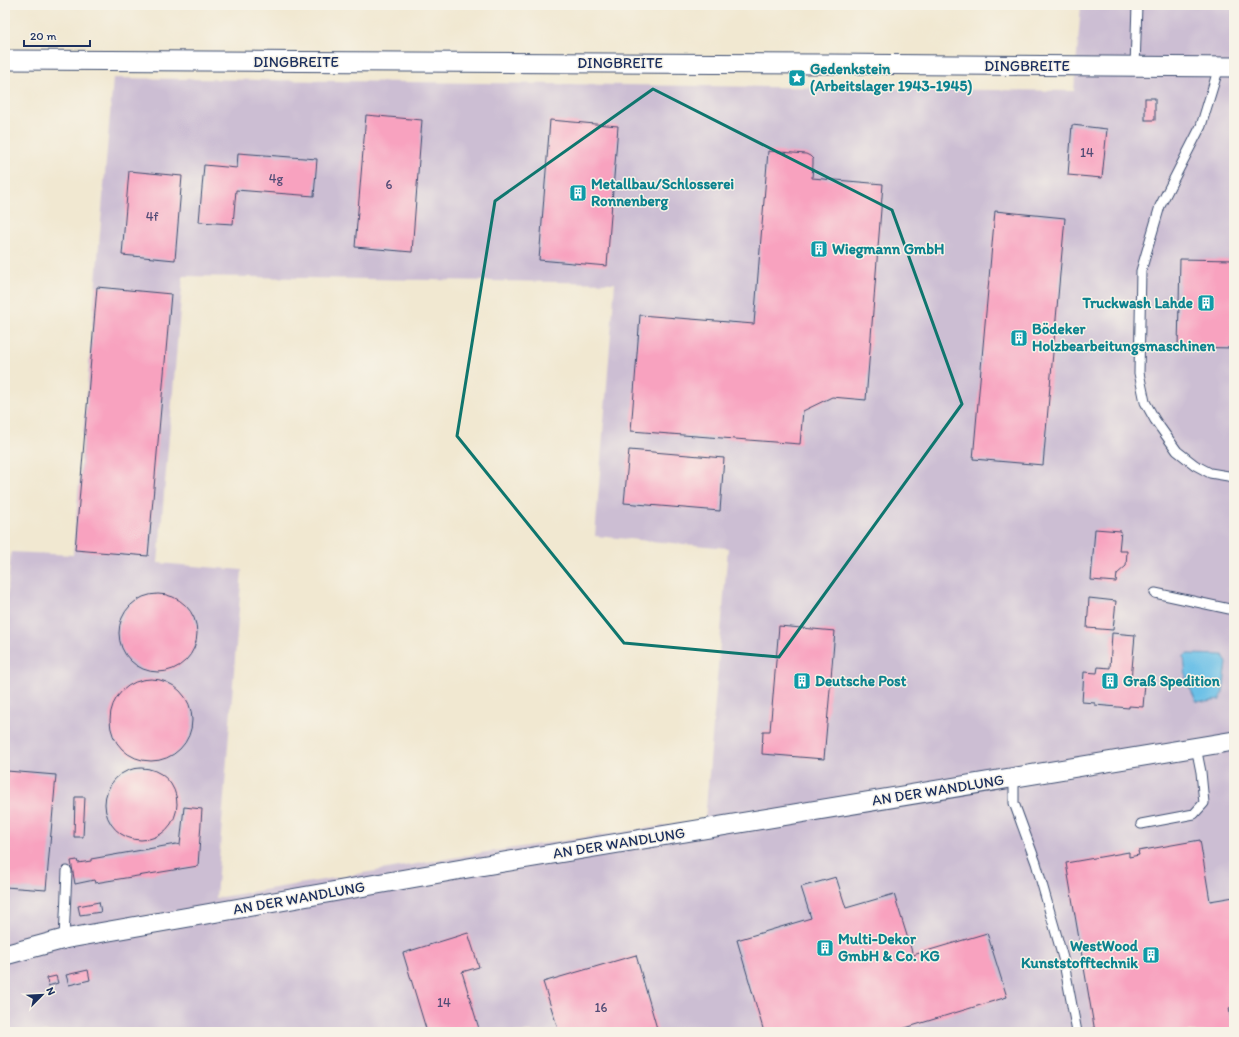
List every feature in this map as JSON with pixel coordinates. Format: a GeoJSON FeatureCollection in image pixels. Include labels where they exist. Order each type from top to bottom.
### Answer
{"type":"FeatureCollection","features":[{"type":"Feature","properties":{"kind":"street","name":"DINGBREITE"},"geometry":{"type":"LineString","coordinates":[[5,60],[1227,67]]}},
{"type":"Feature","properties":{"kind":"street","name":"AN DER WANDLUNG"},"geometry":{"type":"LineString","coordinates":[[5,955],[64,939],[460,870],[1234,741]]}},
{"type":"Feature","properties":{"kind":"lane"},"geometry":{"type":"LineString","coordinates":[[1135,67],[1137,5]]}},
{"type":"Feature","properties":{"kind":"lane"},"geometry":{"type":"LineString","coordinates":[[1227,67],[1201,126],[1160,206],[1141,271],[1140,373],[1145,402],[1155,420],[1177,451],[1210,474],[1234,477]]}},
{"type":"Feature","properties":{"kind":"lane"},"geometry":{"type":"LineString","coordinates":[[1155,593],[1234,610]]}},
{"type":"Feature","properties":{"kind":"lane"},"geometry":{"type":"LineString","coordinates":[[1141,824],[1194,814],[1204,803],[1201,772],[1196,747]]}},
{"type":"Feature","properties":{"kind":"lane"},"geometry":{"type":"LineString","coordinates":[[1014,778],[1014,803],[1036,863],[1063,958],[1077,1032]]}},
{"type":"Feature","properties":{"kind":"lane"},"geometry":{"type":"LineString","coordinates":[[64,939],[67,871]]}},
{"type":"Feature","properties":{"kind":"highlighted area"},"geometry":{"type":"Polygon","coordinates":[[[653,89],[892,210],[962,404],[779,657],[624,643],[457,436],[495,201],[653,89]]]}},
{"type":"Feature","properties":{"kind":"shaded area"},"geometry":{"type":"Polygon","coordinates":[[[1081,5],[1234,5],[1234,1032],[5,1032],[5,621],[11,552],[73,555],[113,78],[1074,91],[1081,5]],[[183,276],[158,563],[242,570],[216,898],[487,852],[705,820],[728,548],[595,536],[615,283],[183,276]]]}},
{"type":"Feature","properties":{"kind":"water"},"geometry":{"type":"Polygon","coordinates":[[[1188,654],[1223,655],[1227,663],[1223,692],[1220,700],[1206,702],[1196,701],[1186,679],[1184,656],[1188,654]]]}},
{"type":"Feature","properties":{"kind":"building"},"geometry":{"type":"Polygon","coordinates":[[[1145,98],[1155,98],[1155,120],[1145,120],[1145,98]]]}},
{"type":"Feature","properties":{"kind":"building"},"geometry":{"type":"Polygon","coordinates":[[[366,115],[422,120],[412,252],[355,247],[366,115]]]}},
{"type":"Feature","properties":{"kind":"building","name":"Metallbau/Schlosserei Ronnenberg"},"geometry":{"type":"Polygon","coordinates":[[[550,120],[618,126],[607,266],[539,260],[550,120]]]}},
{"type":"Feature","properties":{"kind":"building"},"geometry":{"type":"Polygon","coordinates":[[[1072,125],[1107,129],[1102,178],[1068,175],[1072,125]]]}},
{"type":"Feature","properties":{"kind":"building","name":"Wiegmann GmbH"},"geometry":{"type":"Polygon","coordinates":[[[768,151],[806,154],[810,156],[813,159],[812,178],[883,184],[866,400],[832,397],[803,411],[800,444],[631,431],[640,315],[754,324],[768,151]]]}},
{"type":"Feature","properties":{"kind":"building"},"geometry":{"type":"Polygon","coordinates":[[[238,153],[317,159],[314,196],[236,190],[233,224],[199,222],[204,165],[237,168],[238,153]]]}},
{"type":"Feature","properties":{"kind":"building"},"geometry":{"type":"Polygon","coordinates":[[[129,171],[182,176],[175,260],[122,255],[129,171]]]}},
{"type":"Feature","properties":{"kind":"building","name":"Bödeker Holzbearbeitungsmaschinen"},"geometry":{"type":"Polygon","coordinates":[[[995,211],[1065,218],[1043,465],[973,459],[995,211]]]}},
{"type":"Feature","properties":{"kind":"building","name":"Truckwash Lahde"},"geometry":{"type":"Polygon","coordinates":[[[1180,259],[1234,260],[1234,348],[1178,347],[1180,259]]]}},
{"type":"Feature","properties":{"kind":"building"},"geometry":{"type":"Polygon","coordinates":[[[97,287],[171,294],[148,556],[75,550],[97,287]]]}},
{"type":"Feature","properties":{"kind":"building"},"geometry":{"type":"Polygon","coordinates":[[[629,450],[724,458],[720,511],[624,503],[629,450]]]}},
{"type":"Feature","properties":{"kind":"building"},"geometry":{"type":"Polygon","coordinates":[[[1095,529],[1121,531],[1119,551],[1127,551],[1126,566],[1117,574],[1116,582],[1091,580],[1095,529]]]}},
{"type":"Feature","properties":{"kind":"building"},"geometry":{"type":"Polygon","coordinates":[[[158,594],[173,597],[186,605],[194,618],[197,633],[194,648],[186,661],[173,669],[158,672],[143,669],[130,661],[122,648],[119,633],[122,618],[130,605],[143,597],[158,594]]]}},
{"type":"Feature","properties":{"kind":"building"},"geometry":{"type":"Polygon","coordinates":[[[1089,598],[1116,601],[1113,630],[1087,628],[1089,598]]]}},
{"type":"Feature","properties":{"kind":"building","name":"Deutsche Post"},"geometry":{"type":"Polygon","coordinates":[[[779,626],[835,631],[824,759],[762,754],[763,731],[770,731],[779,626]]]}},
{"type":"Feature","properties":{"kind":"building","name":"Graß Spedition"},"geometry":{"type":"Polygon","coordinates":[[[1112,633],[1135,635],[1131,680],[1137,680],[1137,683],[1145,683],[1143,707],[1129,706],[1129,708],[1095,705],[1095,703],[1082,702],[1084,672],[1097,673],[1098,667],[1110,668],[1112,633]]]}},
{"type":"Feature","properties":{"kind":"building"},"geometry":{"type":"Polygon","coordinates":[[[151,679],[167,682],[180,691],[189,704],[192,720],[189,736],[180,749],[167,758],[151,761],[135,758],[122,749],[113,736],[110,720],[113,704],[122,691],[135,682],[151,679]]]}},
{"type":"Feature","properties":{"kind":"building"},"geometry":{"type":"Polygon","coordinates":[[[141,768],[161,774],[171,784],[177,804],[171,824],[161,834],[141,840],[121,834],[111,824],[105,804],[111,784],[121,774],[141,768]]]}},
{"type":"Feature","properties":{"kind":"building"},"geometry":{"type":"Polygon","coordinates":[[[7,771],[56,775],[46,890],[5,887],[5,790],[7,771]]]}},
{"type":"Feature","properties":{"kind":"building"},"geometry":{"type":"Polygon","coordinates":[[[75,797],[85,797],[83,837],[74,837],[75,797]]]}},
{"type":"Feature","properties":{"kind":"building"},"geometry":{"type":"Polygon","coordinates":[[[184,807],[202,809],[198,866],[95,883],[94,880],[75,884],[71,861],[77,860],[78,863],[91,861],[91,859],[176,844],[180,845],[184,807]]]}},
{"type":"Feature","properties":{"kind":"building","name":"WestWood Kunststofftechnik"},"geometry":{"type":"Polygon","coordinates":[[[1200,840],[1210,901],[1234,897],[1234,1007],[1229,1008],[1233,1032],[1095,1032],[1066,863],[1129,852],[1129,857],[1139,855],[1138,851],[1200,840]]]}},
{"type":"Feature","properties":{"kind":"building","name":"Multi-Dekor GmbH & Co. KG"},"geometry":{"type":"Polygon","coordinates":[[[836,877],[846,908],[894,894],[913,955],[987,933],[1007,997],[892,1032],[764,1032],[737,940],[811,918],[801,887],[836,877]]]}},
{"type":"Feature","properties":{"kind":"building"},"geometry":{"type":"Polygon","coordinates":[[[99,902],[101,912],[80,915],[78,906],[99,902]]]}},
{"type":"Feature","properties":{"kind":"building"},"geometry":{"type":"Polygon","coordinates":[[[468,933],[479,967],[462,972],[480,1032],[427,1032],[403,953],[468,933]]]}},
{"type":"Feature","properties":{"kind":"building"},"geometry":{"type":"Polygon","coordinates":[[[636,955],[658,1032],[559,1032],[543,982],[636,955]]]}},
{"type":"Feature","properties":{"kind":"building"},"geometry":{"type":"Polygon","coordinates":[[[88,970],[90,980],[69,985],[66,975],[88,970]]]}},
{"type":"Feature","properties":{"kind":"building"},"geometry":{"type":"Polygon","coordinates":[[[56,976],[58,983],[48,986],[47,978],[56,976]]]}},
{"type":"Feature","properties":{"kind":"place","name":"Gedenkstein (Arbeitslager 1943-1945)"},"geometry":{"type":"Point","coordinates":[797,78]}},
{"type":"Feature","properties":{"kind":"place","name":"Metallbau/Schlosserei Ronnenberg"},"geometry":{"type":"Point","coordinates":[578,193]}},
{"type":"Feature","properties":{"kind":"place","name":"Wiegmann GmbH"},"geometry":{"type":"Point","coordinates":[819,249]}},
{"type":"Feature","properties":{"kind":"place","name":"Truckwash Lahde"},"geometry":{"type":"Point","coordinates":[1206,303]}},
{"type":"Feature","properties":{"kind":"place","name":"Bödeker Holzbearbeitungsmaschinen"},"geometry":{"type":"Point","coordinates":[1019,338]}},
{"type":"Feature","properties":{"kind":"place","name":"Deutsche Post"},"geometry":{"type":"Point","coordinates":[802,681]}},
{"type":"Feature","properties":{"kind":"place","name":"Graß Spedition"},"geometry":{"type":"Point","coordinates":[1110,681]}},
{"type":"Feature","properties":{"kind":"place","name":"Multi-Dekor GmbH & Co. KG"},"geometry":{"type":"Point","coordinates":[825,948]}},
{"type":"Feature","properties":{"kind":"place","name":"WestWood Kunststofftechnik"},"geometry":{"type":"Point","coordinates":[1151,955]}}]}
